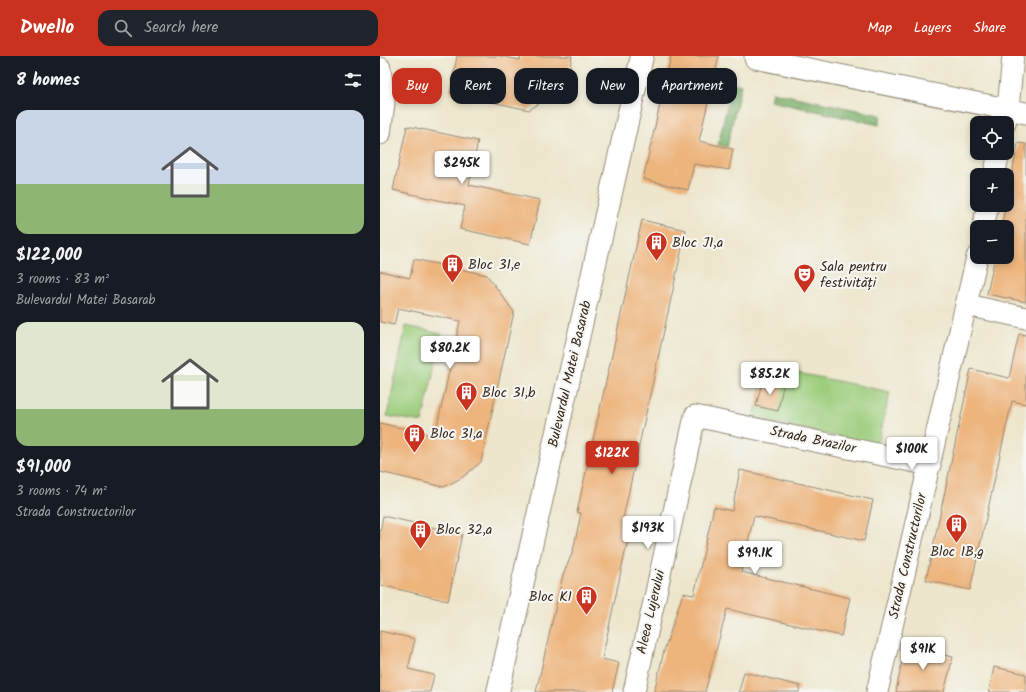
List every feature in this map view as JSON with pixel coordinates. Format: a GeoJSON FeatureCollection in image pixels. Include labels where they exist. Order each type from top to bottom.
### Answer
{"type":"FeatureCollection","features":[{"type":"Feature","properties":{"kind":"main road","name":"Bulevardul Matei Basarab"},"geometry":{"type":"LineString","coordinates":[[498,692],[642,56]]}},
{"type":"Feature","properties":{"kind":"street"},"geometry":{"type":"LineString","coordinates":[[755,56],[755,58],[1013,115],[1013,56]]}},
{"type":"Feature","properties":{"kind":"street"},"geometry":{"type":"LineString","coordinates":[[380,68],[384,103],[380,134]]}},
{"type":"Feature","properties":{"kind":"street","name":"Strada Constructorilor"},"geometry":{"type":"LineString","coordinates":[[877,692],[976,264]]}},
{"type":"Feature","properties":{"kind":"street"},"geometry":{"type":"LineString","coordinates":[[967,305],[1026,318]]}},
{"type":"Feature","properties":{"kind":"street","name":"Strada Brazilor"},"geometry":{"type":"LineString","coordinates":[[695,416],[930,465]]}},
{"type":"Feature","properties":{"kind":"street","name":"Aleea Lujerului"},"geometry":{"type":"LineString","coordinates":[[634,692],[695,416]]}},
{"type":"Feature","properties":{"kind":"green space"},"geometry":{"type":"Polygon","coordinates":[[[737,84],[741,85],[737,103],[737,84]]]}},
{"type":"Feature","properties":{"kind":"green space"},"geometry":{"type":"Polygon","coordinates":[[[772,92],[881,115],[879,125],[770,101],[772,92]]]}},
{"type":"Feature","properties":{"kind":"green space"},"geometry":{"type":"Polygon","coordinates":[[[727,104],[737,104],[727,147],[718,145],[727,104]]]}},
{"type":"Feature","properties":{"kind":"green space"},"geometry":{"type":"Polygon","coordinates":[[[406,326],[442,334],[422,422],[387,416],[406,326]]]}},
{"type":"Feature","properties":{"kind":"green space"},"geometry":{"type":"Polygon","coordinates":[[[765,366],[890,392],[878,445],[754,419],[765,366]]]}},
{"type":"Feature","properties":{"kind":"building"},"geometry":{"type":"Polygon","coordinates":[[[457,56],[499,56],[520,60],[521,56],[572,56],[570,68],[514,68],[514,104],[538,104],[529,110],[501,104],[506,104],[506,68],[455,68],[457,56]]]}},
{"type":"Feature","properties":{"kind":"building"},"geometry":{"type":"Polygon","coordinates":[[[671,56],[719,56],[716,68],[668,68],[671,56]]]}},
{"type":"Feature","properties":{"kind":"building"},"geometry":{"type":"Polygon","coordinates":[[[660,104],[708,104],[699,141],[733,149],[729,170],[694,164],[688,190],[643,179],[660,104]]]}},
{"type":"Feature","properties":{"kind":"building"},"geometry":{"type":"Polygon","coordinates":[[[407,126],[478,141],[469,185],[540,200],[530,244],[460,229],[465,206],[393,190],[407,126]]]}},
{"type":"Feature","properties":{"kind":"building"},"geometry":{"type":"Polygon","coordinates":[[[1018,143],[1026,144],[1026,302],[987,294],[993,264],[1014,264],[1014,220],[1003,220],[1004,212],[1014,212],[1013,168],[1018,143]]]}},
{"type":"Feature","properties":{"kind":"building"},"geometry":{"type":"Polygon","coordinates":[[[642,220],[686,230],[622,523],[631,525],[602,659],[619,663],[612,692],[536,692],[563,575],[573,551],[581,513],[577,512],[642,220]]]}},
{"type":"Feature","properties":{"kind":"building"},"geometry":{"type":"Polygon","coordinates":[[[414,259],[487,275],[514,312],[481,462],[463,477],[444,487],[380,472],[380,423],[435,436],[460,321],[398,308],[394,325],[380,322],[380,271],[410,278],[414,259]]]}},
{"type":"Feature","properties":{"kind":"building"},"geometry":{"type":"Polygon","coordinates":[[[1019,334],[1026,335],[1026,404],[1012,401],[970,590],[926,580],[971,369],[1009,378],[1019,334]]]}},
{"type":"Feature","properties":{"kind":"building"},"geometry":{"type":"Polygon","coordinates":[[[762,382],[783,386],[778,411],[756,406],[762,382]]]}},
{"type":"Feature","properties":{"kind":"building"},"geometry":{"type":"Polygon","coordinates":[[[740,470],[873,500],[864,541],[754,516],[741,572],[850,598],[841,636],[727,609],[705,692],[654,692],[664,651],[683,593],[694,595],[714,507],[732,511],[740,470]]]}},
{"type":"Feature","properties":{"kind":"building","name":"Bloc 32,a"},"geometry":{"type":"Polygon","coordinates":[[[383,516],[462,534],[448,601],[380,585],[380,532],[383,516]]]}},
{"type":"Feature","properties":{"kind":"building"},"geometry":{"type":"Polygon","coordinates":[[[380,631],[415,639],[408,669],[434,675],[430,692],[380,692],[380,631]]]}},
{"type":"Feature","properties":{"kind":"building"},"geometry":{"type":"Polygon","coordinates":[[[905,646],[953,657],[944,692],[896,692],[905,646]]]}},
{"type":"Feature","properties":{"kind":"building"},"geometry":{"type":"Polygon","coordinates":[[[994,667],[1026,674],[1026,692],[989,692],[994,667]]]}},
{"type":"Feature","properties":{"kind":"building"},"geometry":{"type":"Polygon","coordinates":[[[744,672],[800,686],[799,692],[739,692],[744,672]]]}},
{"type":"Feature","properties":{"kind":"place","name":"Bloc J1,a"},"geometry":{"type":"Point","coordinates":[656,262]}},
{"type":"Feature","properties":{"kind":"place","name":"Bloc 31,e"},"geometry":{"type":"Point","coordinates":[452,284]}},
{"type":"Feature","properties":{"kind":"place","name":"Sala pentru festivități"},"geometry":{"type":"Point","coordinates":[805,294]}},
{"type":"Feature","properties":{"kind":"place","name":"Bloc 31,b"},"geometry":{"type":"Point","coordinates":[466,412]}},
{"type":"Feature","properties":{"kind":"place","name":"Bloc 31,a"},"geometry":{"type":"Point","coordinates":[414,454]}},
{"type":"Feature","properties":{"kind":"place","name":"Bloc 1B,g"},"geometry":{"type":"Point","coordinates":[957,544]}},
{"type":"Feature","properties":{"kind":"place","name":"Bloc 32,a"},"geometry":{"type":"Point","coordinates":[420,550]}},
{"type":"Feature","properties":{"kind":"place","name":"Bloc K1"},"geometry":{"type":"Point","coordinates":[587,616]}}]}
